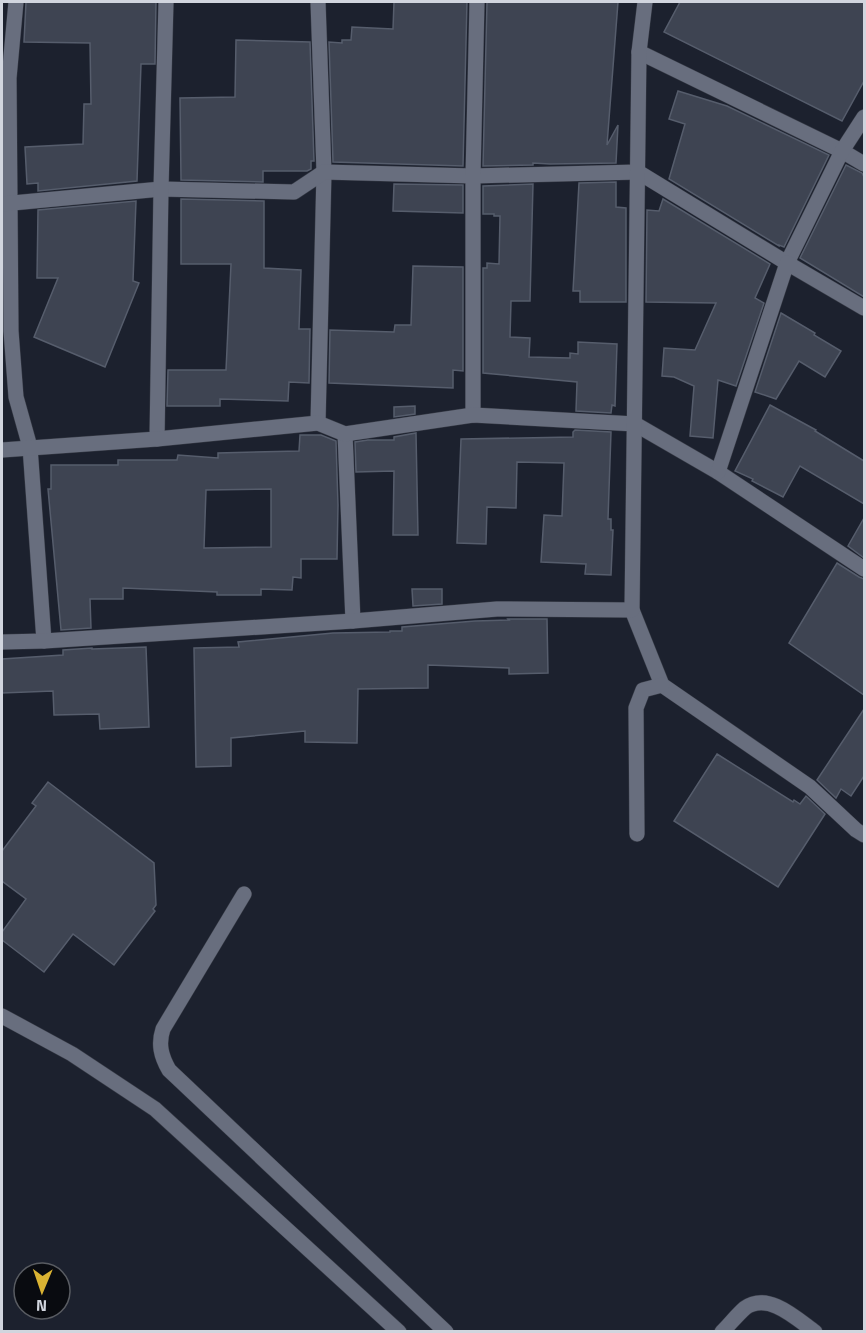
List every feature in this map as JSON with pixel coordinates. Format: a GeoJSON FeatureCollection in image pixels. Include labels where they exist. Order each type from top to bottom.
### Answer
{"type":"FeatureCollection","features":[{"type":"Feature","properties":{"kind":"street"},"geometry":{"type":"LineString","coordinates":[[16,2],[9,78],[6,204],[11,331],[16,397],[30,447],[44,641]]}},
{"type":"Feature","properties":{"kind":"street"},"geometry":{"type":"LineString","coordinates":[[157,439],[166,2]]}},
{"type":"Feature","properties":{"kind":"street"},"geometry":{"type":"LineString","coordinates":[[318,2],[324,172],[318,423]]}},
{"type":"Feature","properties":{"kind":"street"},"geometry":{"type":"LineString","coordinates":[[473,415],[473,176],[477,2]]}},
{"type":"Feature","properties":{"kind":"street"},"geometry":{"type":"LineString","coordinates":[[645,2],[639,52],[632,610],[662,685],[810,787],[864,835]]}},
{"type":"Feature","properties":{"kind":"street"},"geometry":{"type":"LineString","coordinates":[[639,52],[842,151],[864,164]]}},
{"type":"Feature","properties":{"kind":"street"},"geometry":{"type":"LineString","coordinates":[[718,472],[787,263],[842,151],[864,117]]}},
{"type":"Feature","properties":{"kind":"street"},"geometry":{"type":"LineString","coordinates":[[6,204],[161,189],[294,192],[324,172],[473,176],[639,172],[864,308]]}},
{"type":"Feature","properties":{"kind":"street"},"geometry":{"type":"LineString","coordinates":[[2,450],[157,439],[318,423],[345,434],[473,415],[635,424],[718,472],[864,569]]}},
{"type":"Feature","properties":{"kind":"street"},"geometry":{"type":"LineString","coordinates":[[345,434],[352,621]]}},
{"type":"Feature","properties":{"kind":"street"},"geometry":{"type":"LineString","coordinates":[[2,642],[352,621],[497,609],[632,610]]}},
{"type":"Feature","properties":{"kind":"street"},"geometry":{"type":"LineString","coordinates":[[637,834],[636,708],[643,690],[662,685]]}},
{"type":"Feature","properties":{"kind":"street"},"geometry":{"type":"LineString","coordinates":[[244,894],[163,1029],[160,1038],[163,1060],[169,1070],[446,1332]]}},
{"type":"Feature","properties":{"kind":"street"},"geometry":{"type":"LineString","coordinates":[[2,1016],[72,1054],[155,1109],[399,1332]]}},
{"type":"Feature","properties":{"kind":"street"},"geometry":{"type":"LineString","coordinates":[[722,1332],[746,1308],[756,1302],[771,1303],[783,1309],[815,1332]]}},
{"type":"Feature","properties":{"kind":"building"},"geometry":{"type":"Polygon","coordinates":[[[26,2],[156,2],[155,64],[141,64],[137,181],[38,191],[38,183],[27,184],[25,147],[83,144],[84,104],[91,104],[90,43],[24,42],[26,2]]]}},
{"type":"Feature","properties":{"kind":"building"},"geometry":{"type":"Polygon","coordinates":[[[394,2],[467,2],[463,166],[333,162],[329,42],[342,43],[342,40],[351,40],[352,27],[393,29],[394,2]]]}},
{"type":"Feature","properties":{"kind":"building"},"geometry":{"type":"Polygon","coordinates":[[[487,2],[618,2],[607,145],[618,125],[616,163],[533,163],[533,165],[483,166],[487,2]]]}},
{"type":"Feature","properties":{"kind":"building"},"geometry":{"type":"Polygon","coordinates":[[[680,2],[864,2],[864,81],[842,121],[664,32],[680,2]]]}},
{"type":"Feature","properties":{"kind":"building"},"geometry":{"type":"Polygon","coordinates":[[[236,40],[310,42],[314,161],[311,161],[311,169],[307,171],[263,171],[263,182],[181,180],[180,98],[235,97],[236,40]]]}},
{"type":"Feature","properties":{"kind":"building"},"geometry":{"type":"Polygon","coordinates":[[[678,91],[727,106],[829,155],[784,247],[669,179],[685,124],[669,119],[678,91]]]}},
{"type":"Feature","properties":{"kind":"building"},"geometry":{"type":"Polygon","coordinates":[[[846,165],[862,173],[864,177],[864,297],[800,258],[846,165]]]}},
{"type":"Feature","properties":{"kind":"building"},"geometry":{"type":"Polygon","coordinates":[[[616,182],[616,207],[626,208],[626,302],[580,302],[580,291],[573,291],[579,183],[616,182]]]}},
{"type":"Feature","properties":{"kind":"building"},"geometry":{"type":"Polygon","coordinates":[[[394,184],[463,185],[463,213],[393,211],[394,184]]]}},
{"type":"Feature","properties":{"kind":"building"},"geometry":{"type":"Polygon","coordinates":[[[533,184],[530,301],[511,301],[510,337],[530,338],[529,357],[570,358],[570,353],[578,354],[578,342],[617,344],[615,406],[612,405],[611,413],[576,411],[577,382],[483,373],[483,268],[487,268],[487,263],[499,264],[500,216],[483,214],[483,186],[533,184]]]}},
{"type":"Feature","properties":{"kind":"building"},"geometry":{"type":"Polygon","coordinates":[[[181,199],[264,201],[264,268],[301,270],[299,329],[310,329],[309,383],[289,382],[288,401],[220,399],[220,406],[167,406],[168,370],[226,370],[231,264],[181,264],[181,199]]]}},
{"type":"Feature","properties":{"kind":"building"},"geometry":{"type":"Polygon","coordinates":[[[663,199],[770,264],[755,298],[764,303],[736,386],[718,380],[713,438],[690,436],[694,386],[674,377],[662,376],[664,348],[695,350],[716,303],[646,302],[647,210],[659,211],[663,199]]]}},
{"type":"Feature","properties":{"kind":"building"},"geometry":{"type":"Polygon","coordinates":[[[136,201],[133,281],[139,283],[105,367],[34,337],[58,278],[37,278],[38,210],[136,201]]]}},
{"type":"Feature","properties":{"kind":"building"},"geometry":{"type":"Polygon","coordinates":[[[413,266],[463,267],[463,371],[453,370],[453,388],[329,383],[330,330],[394,332],[395,325],[411,325],[413,266]]]}},
{"type":"Feature","properties":{"kind":"building"},"geometry":{"type":"Polygon","coordinates":[[[781,313],[841,351],[825,377],[799,361],[776,399],[755,392],[781,313]]]}},
{"type":"Feature","properties":{"kind":"building"},"geometry":{"type":"Polygon","coordinates":[[[770,405],[816,430],[864,461],[864,504],[800,466],[783,497],[735,471],[770,405]]]}},
{"type":"Feature","properties":{"kind":"building"},"geometry":{"type":"Polygon","coordinates":[[[415,406],[415,414],[394,417],[394,407],[415,406]]]}},
{"type":"Feature","properties":{"kind":"building"},"geometry":{"type":"Polygon","coordinates":[[[575,430],[611,432],[608,519],[611,519],[611,530],[613,530],[611,575],[585,574],[586,564],[541,562],[544,515],[562,516],[564,463],[517,462],[516,508],[487,507],[486,544],[457,543],[461,439],[573,437],[575,430]]]}},
{"type":"Feature","properties":{"kind":"building"},"geometry":{"type":"Polygon","coordinates":[[[416,433],[418,535],[393,535],[394,471],[356,472],[355,442],[394,440],[394,437],[416,433]]]}},
{"type":"Feature","properties":{"kind":"building"},"geometry":{"type":"Polygon","coordinates":[[[300,435],[321,435],[336,441],[337,559],[301,559],[301,578],[293,577],[292,590],[261,589],[261,595],[217,595],[217,592],[123,588],[123,599],[90,599],[91,628],[61,630],[48,489],[51,489],[51,465],[118,465],[118,460],[177,460],[178,455],[218,458],[218,453],[299,451],[300,435]],[[271,489],[206,490],[204,548],[271,547],[271,489]]]}},
{"type":"Feature","properties":{"kind":"building"},"geometry":{"type":"Polygon","coordinates":[[[864,518],[864,558],[848,546],[864,518]]]}},
{"type":"Feature","properties":{"kind":"building"},"geometry":{"type":"Polygon","coordinates":[[[837,563],[864,579],[864,695],[789,643],[837,563]]]}},
{"type":"Feature","properties":{"kind":"building"},"geometry":{"type":"Polygon","coordinates":[[[412,589],[442,589],[442,604],[413,606],[412,589]]]}},
{"type":"Feature","properties":{"kind":"building"},"geometry":{"type":"Polygon","coordinates":[[[508,619],[547,619],[548,673],[509,674],[509,668],[428,665],[428,688],[358,689],[357,743],[305,742],[305,731],[231,738],[231,766],[196,767],[194,648],[239,647],[238,642],[333,633],[402,631],[402,627],[508,619]]]}},
{"type":"Feature","properties":{"kind":"building"},"geometry":{"type":"Polygon","coordinates":[[[146,647],[149,727],[100,729],[99,714],[54,715],[53,691],[2,693],[2,659],[63,655],[63,650],[146,647]]]}},
{"type":"Feature","properties":{"kind":"building"},"geometry":{"type":"Polygon","coordinates":[[[864,709],[864,776],[851,796],[841,789],[836,798],[817,780],[864,709]]]}},
{"type":"Feature","properties":{"kind":"building"},"geometry":{"type":"Polygon","coordinates":[[[717,754],[793,802],[794,800],[800,804],[806,796],[825,814],[778,887],[674,821],[717,754]]]}},
{"type":"Feature","properties":{"kind":"building"},"geometry":{"type":"Polygon","coordinates":[[[48,782],[154,863],[156,905],[153,909],[155,911],[114,965],[73,934],[44,972],[2,940],[2,932],[26,899],[2,881],[2,851],[36,806],[32,803],[48,782]]]}}]}
